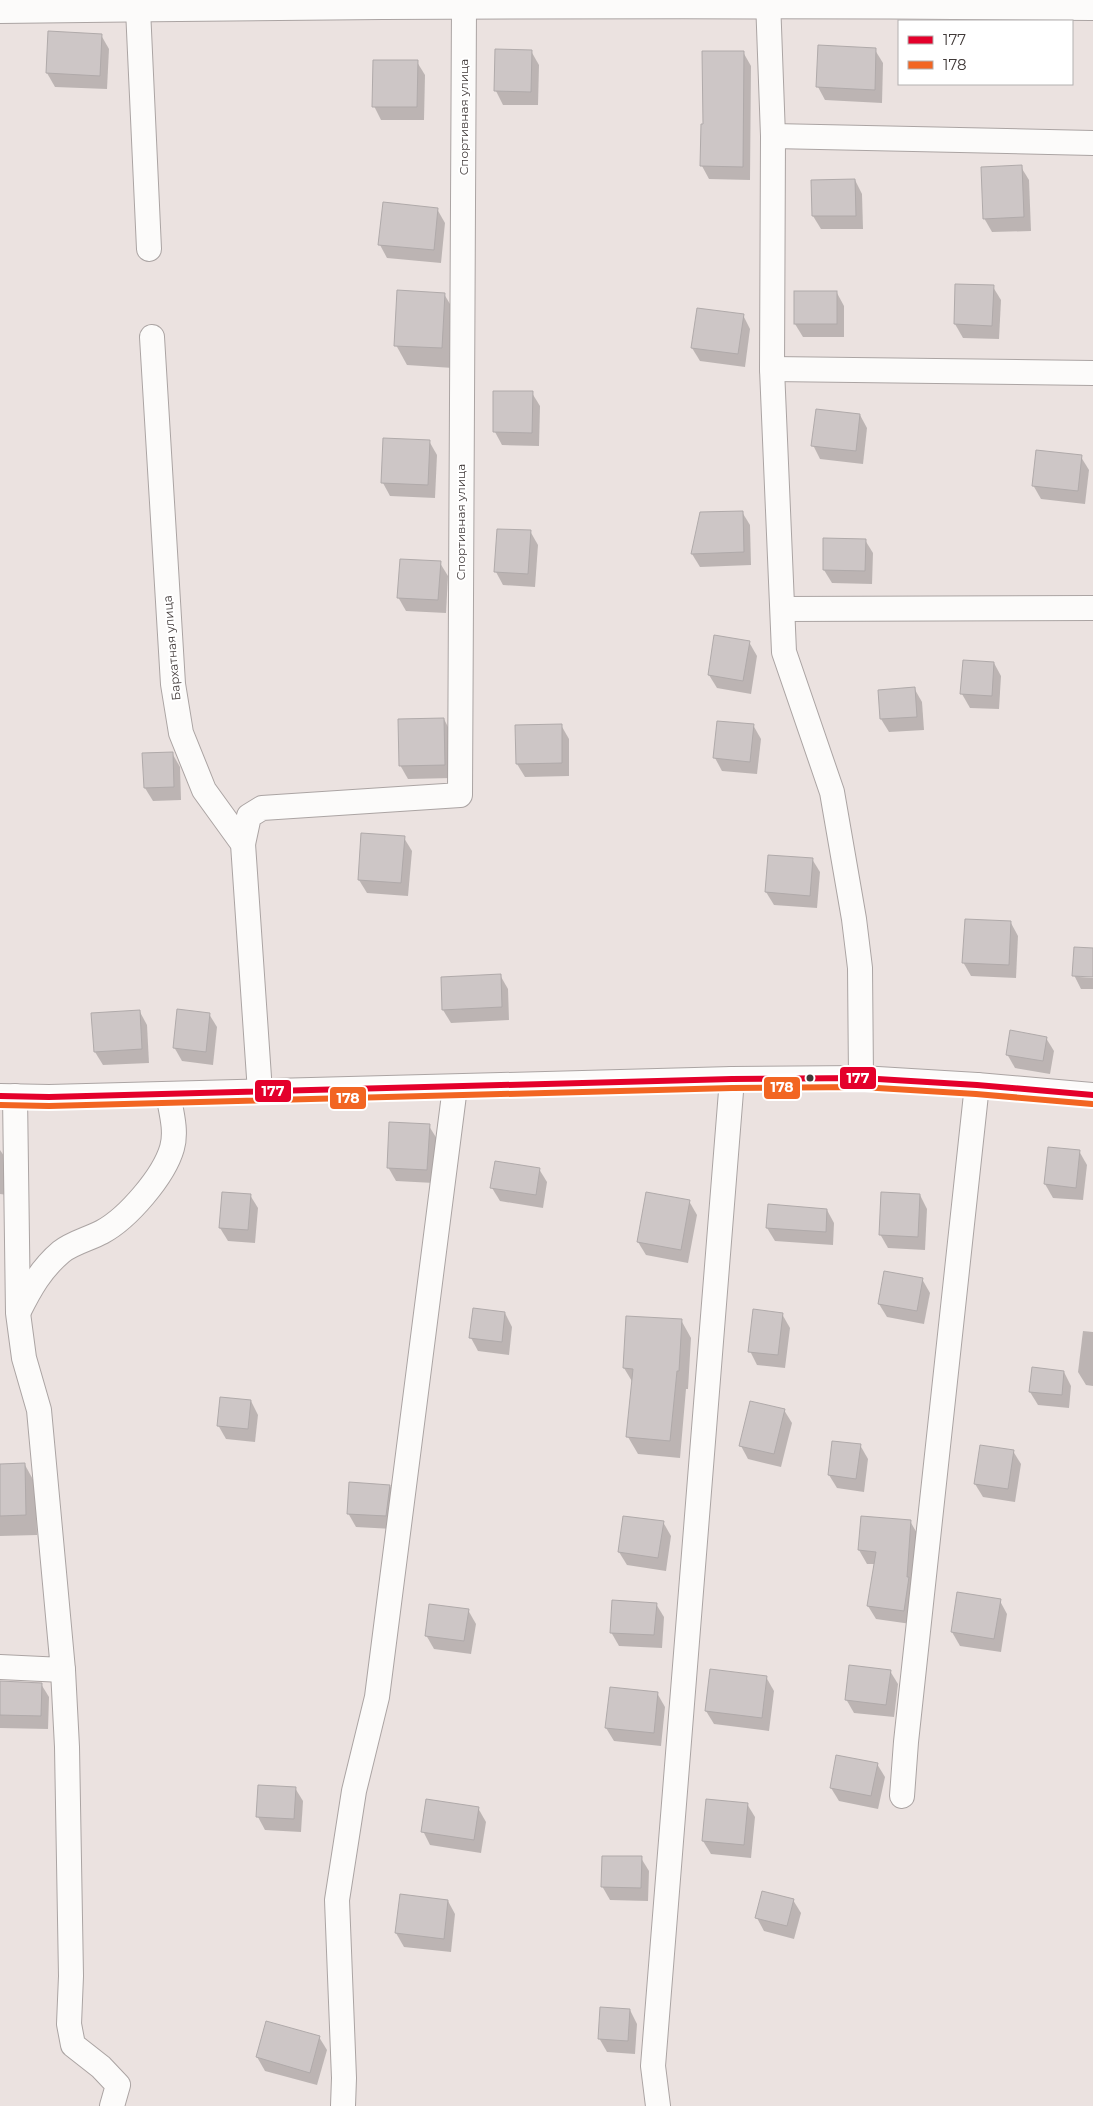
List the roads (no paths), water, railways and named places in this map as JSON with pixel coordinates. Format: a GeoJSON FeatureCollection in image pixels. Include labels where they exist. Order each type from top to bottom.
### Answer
{"type":"FeatureCollection","features":[{"type":"Feature","properties":{"kind":"street"},"geometry":{"type":"LineString","coordinates":[[768,3],[773,136],[772,369],[784,652],[832,792],[854,919],[860,968],[861,1078]]}},
{"type":"Feature","properties":{"kind":"street"},"geometry":{"type":"LineString","coordinates":[[2,8],[138,9],[244,4],[464,6],[768,3],[1093,8]]}},
{"type":"Feature","properties":{"kind":"street","name":"Спортивная улица"},"geometry":{"type":"LineString","coordinates":[[243,844],[249,816],[262,808],[460,795],[464,6]]}},
{"type":"Feature","properties":{"kind":"street"},"geometry":{"type":"LineString","coordinates":[[138,9],[149,249]]}},
{"type":"Feature","properties":{"kind":"street"},"geometry":{"type":"LineString","coordinates":[[773,136],[1093,142]]}},
{"type":"Feature","properties":{"kind":"street","name":"Бархатная улица"},"geometry":{"type":"LineString","coordinates":[[152,337],[173,684],[181,733],[204,790],[243,844]]}},
{"type":"Feature","properties":{"kind":"street"},"geometry":{"type":"LineString","coordinates":[[772,369],[1093,374]]}},
{"type":"Feature","properties":{"kind":"street"},"geometry":{"type":"LineString","coordinates":[[783,610],[1093,608]]}},
{"type":"Feature","properties":{"kind":"street"},"geometry":{"type":"LineString","coordinates":[[243,844],[260,1092]]}},
{"type":"Feature","properties":{"kind":"street"},"geometry":{"type":"LineString","coordinates":[[112,2106],[118,2085],[101,2067],[73,2046],[69,2024],[71,1976],[68,1767],[63,1670],[38,1410],[24,1358],[18,1313],[7,1096],[260,1092],[732,1079],[861,1078],[1093,1095]]}},
{"type":"Feature","properties":{"kind":"street"},"geometry":{"type":"LineString","coordinates":[[658,2106],[653,2066],[732,1079]]}},
{"type":"Feature","properties":{"kind":"street"},"geometry":{"type":"LineString","coordinates":[[902,1796],[907,1732],[977,1085]]}},
{"type":"Feature","properties":{"kind":"street"},"geometry":{"type":"LineString","coordinates":[[343,2106],[344,2078],[337,1900],[354,1792],[377,1697],[455,1087]]}},
{"type":"Feature","properties":{"kind":"street"},"geometry":{"type":"LineString","coordinates":[[18,1313],[42,1270],[63,1250],[104,1231],[117,1221],[149,1188],[165,1164],[173,1146],[173,1118],[168,1094]]}},
{"type":"Feature","properties":{"kind":"street"},"geometry":{"type":"LineString","coordinates":[[0,1667],[63,1670]]}}]}
